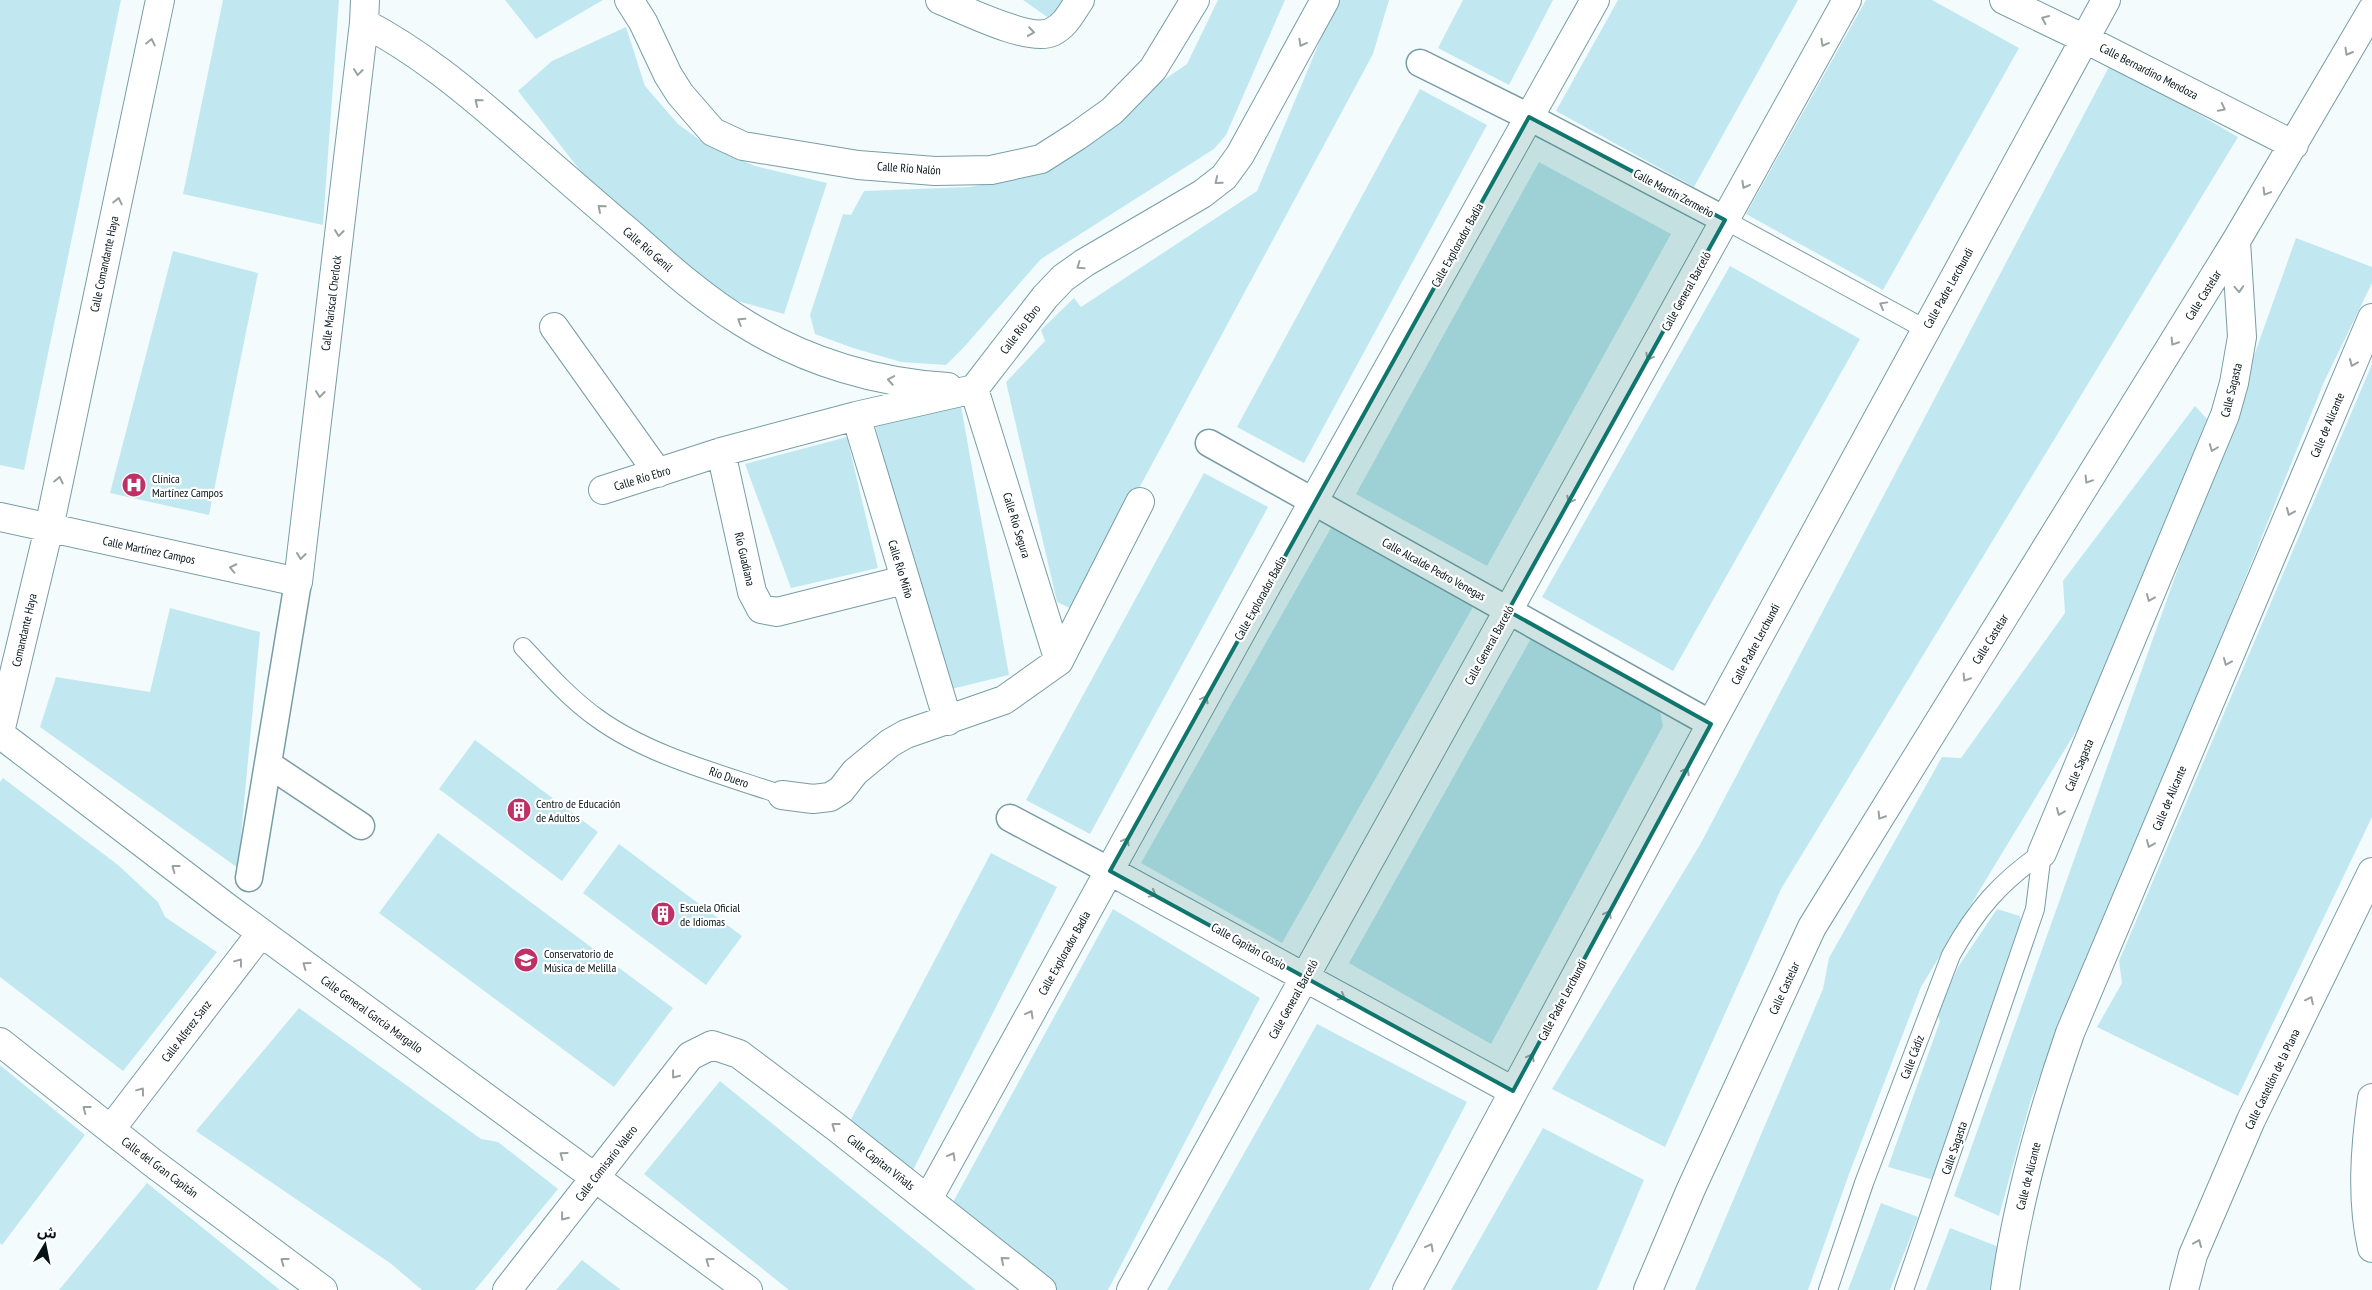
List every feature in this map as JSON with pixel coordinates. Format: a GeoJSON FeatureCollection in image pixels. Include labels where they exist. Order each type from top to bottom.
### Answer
{"type":"FeatureCollection","features":[{"type":"Feature","properties":{"kind":"street","name":"Calle Comandante Haya"},"geometry":{"type":"LineString","coordinates":[[49,528],[160,0]]}},
{"type":"Feature","properties":{"kind":"street","name":"Calle Río Nalón"},"geometry":{"type":"LineString","coordinates":[[629,0],[644,22],[668,75],[680,94],[714,132],[743,146],[858,165],[935,171],[991,170],[1042,158],[1077,136],[1112,111],[1141,83],[1165,53],[1195,0]]}},
{"type":"Feature","properties":{"kind":"street"},"geometry":{"type":"LineString","coordinates":[[940,0],[988,9],[1031,33],[1050,33],[1065,24],[1080,0]]}},
{"type":"Feature","properties":{"kind":"street","name":"Calle Río Ebro"},"geometry":{"type":"LineString","coordinates":[[603,490],[721,452],[856,416],[974,389],[1045,297],[1063,278],[1084,263],[1202,194],[1224,177],[1240,155],[1325,0]]}},
{"type":"Feature","properties":{"kind":"street","name":"Calle Explorador Badia"},"geometry":{"type":"LineString","coordinates":[[928,1199],[1313,502],[1595,0]]}},
{"type":"Feature","properties":{"kind":"street","name":"Calle General Barceló"},"geometry":{"type":"LineString","coordinates":[[1131,1290],[1847,0]]}},
{"type":"Feature","properties":{"kind":"street","name":"Calle Bernardino Mendoza"},"geometry":{"type":"LineString","coordinates":[[2004,0],[2294,145]]}},
{"type":"Feature","properties":{"kind":"street","name":"Calle Padre Lerchundi"},"geometry":{"type":"LineString","coordinates":[[1407,1290],[1711,724],[2106,0]]}},
{"type":"Feature","properties":{"kind":"street","name":"Calle Castelar"},"geometry":{"type":"LineString","coordinates":[[1648,1290],[1691,1189],[1812,927],[2236,241],[2372,10]]}},
{"type":"Feature","properties":{"kind":"street","name":"Calle Río Genil"},"geometry":{"type":"LineString","coordinates":[[364,12],[394,39],[442,73],[487,109],[683,280],[748,326],[783,344],[828,363],[876,377],[925,386],[974,389]]}},
{"type":"Feature","properties":{"kind":"street","name":"Calle Mariscal Cherlock"},"geometry":{"type":"LineString","coordinates":[[298,582],[364,12]]}},
{"type":"Feature","properties":{"kind":"street","name":"Calle Martín Zermeño"},"geometry":{"type":"LineString","coordinates":[[1420,63],[1529,117],[1726,220]]}},
{"type":"Feature","properties":{"kind":"street","name":"Calle Sagasta"},"geometry":{"type":"LineString","coordinates":[[2042,853],[2225,415],[2234,383],[2242,336],[2236,241]]}},
{"type":"Feature","properties":{"kind":"street","name":"Calle de Alicante"},"geometry":{"type":"LineString","coordinates":[[2005,1290],[2014,1228],[2047,1101],[2070,1033],[2372,318]]}},
{"type":"Feature","properties":{"kind":"street"},"geometry":{"type":"LineString","coordinates":[[554,327],[658,473]]}},
{"type":"Feature","properties":{"kind":"street","name":"Calle Río Segura"},"geometry":{"type":"LineString","coordinates":[[974,389],[1059,660]]}},
{"type":"Feature","properties":{"kind":"street","name":"Calle Río Miño"},"geometry":{"type":"LineString","coordinates":[[856,416],[948,721]]}},
{"type":"Feature","properties":{"kind":"street","name":"Calle Alcalde Pedro Venegas"},"geometry":{"type":"LineString","coordinates":[[1209,443],[1711,724]]}},
{"type":"Feature","properties":{"kind":"street","name":"Río Guadiana"},"geometry":{"type":"LineString","coordinates":[[721,452],[752,592],[760,609],[777,612],[904,580]]}},
{"type":"Feature","properties":{"kind":"street"},"geometry":{"type":"LineString","coordinates":[[1059,660],[1140,502]]}},
{"type":"Feature","properties":{"kind":"street","name":"Calle Martínez Campos"},"geometry":{"type":"LineString","coordinates":[[0,517],[298,582]]}},
{"type":"Feature","properties":{"kind":"street","name":"Comandante Haya"},"geometry":{"type":"LineString","coordinates":[[0,733],[49,528]]}},
{"type":"Feature","properties":{"kind":"street"},"geometry":{"type":"LineString","coordinates":[[249,878],[298,582]]}},
{"type":"Feature","properties":{"kind":"street","name":"Río Duero"},"geometry":{"type":"LineString","coordinates":[[782,795],[813,799],[830,796],[841,790],[855,772],[890,743],[906,734],[1004,700],[1059,660]]}},
{"type":"Feature","properties":{"kind":"street","name":"Calle General García Margallo"},"geometry":{"type":"LineString","coordinates":[[0,733],[261,933],[748,1290]]}},
{"type":"Feature","properties":{"kind":"street"},"geometry":{"type":"LineString","coordinates":[[268,764],[361,826]]}},
{"type":"Feature","properties":{"kind":"street","name":"Calle Capitán Cossio"},"geometry":{"type":"LineString","coordinates":[[1010,818],[1513,1090]]}},
{"type":"Feature","properties":{"kind":"street","name":"Calle Castellón de la Plana"},"geometry":{"type":"LineString","coordinates":[[2184,1290],[2193,1255],[2251,1120],[2372,872]]}},
{"type":"Feature","properties":{"kind":"street","name":"Calle Alferez Sanz"},"geometry":{"type":"LineString","coordinates":[[111,1129],[261,933]]}},
{"type":"Feature","properties":{"kind":"street","name":"Calle del Gran Capitán"},"geometry":{"type":"LineString","coordinates":[[0,1042],[111,1129],[324,1290]]}},
{"type":"Feature","properties":{"kind":"street","name":"Calle Capitan Viñals"},"geometry":{"type":"LineString","coordinates":[[712,1045],[739,1054],[928,1199],[1042,1290]]}},
{"type":"Feature","properties":{"kind":"street","name":"Calle Comisario Valero"},"geometry":{"type":"LineString","coordinates":[[507,1290],[690,1056],[712,1045]]}},
{"type":"Feature","properties":{"kind":"street"},"geometry":{"type":"LineString","coordinates":[[2372,1098],[2367,1136],[2366,1182],[2368,1230],[2372,1248]]}},
{"type":"Feature","properties":{"kind":"lane","name":"Calle Martín Zermeño"},"geometry":{"type":"LineString","coordinates":[[1726,220],[1926,329]]}},
{"type":"Feature","properties":{"kind":"lane","name":"Río Duero"},"geometry":{"type":"LineString","coordinates":[[523,647],[558,684],[597,718],[636,742],[782,795]]}},
{"type":"Feature","properties":{"kind":"lane","name":"Calle Cádiz"},"geometry":{"type":"LineString","coordinates":[[1828,1290],[1864,1182],[1951,955],[1966,927],[1985,901],[2013,873],[2042,853]]}},
{"type":"Feature","properties":{"kind":"lane","name":"Calle Sagasta"},"geometry":{"type":"LineString","coordinates":[[1904,1290],[2035,909],[2042,853]]}},
{"type":"Feature","properties":{"kind":"highlighted area"},"geometry":{"type":"Polygon","coordinates":[[[1529,117],[1725,220],[1508,611],[1711,724],[1513,1091],[1110,871],[1529,117]]]}},
{"type":"Feature","properties":{"kind":"building"},"geometry":{"type":"Polygon","coordinates":[[[0,0],[121,0],[24,470],[0,465],[0,0]]]}},
{"type":"Feature","properties":{"kind":"building"},"geometry":{"type":"Polygon","coordinates":[[[223,0],[339,0],[323,225],[183,194],[223,0]]]}},
{"type":"Feature","properties":{"kind":"building"},"geometry":{"type":"Polygon","coordinates":[[[505,0],[603,0],[536,39],[505,0]]]}},
{"type":"Feature","properties":{"kind":"building"},"geometry":{"type":"Polygon","coordinates":[[[1023,0],[1064,0],[1050,19],[1023,0]]]}},
{"type":"Feature","properties":{"kind":"building"},"geometry":{"type":"Polygon","coordinates":[[[1218,0],[1285,0],[1226,135],[1214,149],[1041,259],[946,365],[901,362],[853,348],[815,334],[810,315],[843,214],[851,215],[864,191],[970,187],[1021,178],[1187,64],[1218,0]]]}},
{"type":"Feature","properties":{"kind":"building"},"geometry":{"type":"Polygon","coordinates":[[[1337,0],[1389,0],[1373,54],[1123,518],[1076,611],[1057,602],[1006,382],[1045,341],[1041,330],[1074,298],[1081,307],[1257,191],[1337,0]]]}},
{"type":"Feature","properties":{"kind":"building"},"geometry":{"type":"Polygon","coordinates":[[[1463,0],[1553,0],[1509,85],[1438,48],[1463,0]]]}},
{"type":"Feature","properties":{"kind":"building"},"geometry":{"type":"Polygon","coordinates":[[[1618,0],[1798,0],[1694,187],[1556,111],[1618,0]]]}},
{"type":"Feature","properties":{"kind":"building"},"geometry":{"type":"Polygon","coordinates":[[[1866,0],[1932,0],[2019,48],[1883,290],[1746,214],[1866,0]]]}},
{"type":"Feature","properties":{"kind":"building"},"geometry":{"type":"Polygon","coordinates":[[[626,27],[645,86],[678,124],[708,146],[755,166],[827,183],[784,314],[720,296],[593,187],[518,91],[552,61],[626,27]]]}},
{"type":"Feature","properties":{"kind":"building"},"geometry":{"type":"Polygon","coordinates":[[[2111,63],[2238,137],[1781,889],[1665,1147],[1552,1089],[1701,843],[2111,63]]]}},
{"type":"Feature","properties":{"kind":"building"},"geometry":{"type":"Polygon","coordinates":[[[1420,89],[1487,125],[1304,463],[1237,427],[1420,89]]]}},
{"type":"Feature","properties":{"kind":"building"},"geometry":{"type":"Polygon","coordinates":[[[1539,162],[1671,234],[1487,566],[1356,494],[1539,162]]]}},
{"type":"Feature","properties":{"kind":"building"},"geometry":{"type":"Polygon","coordinates":[[[2296,238],[2372,267],[2372,283],[2324,382],[2207,673],[2101,925],[2031,1099],[1999,1216],[1954,1196],[2296,238]]]}},
{"type":"Feature","properties":{"kind":"building"},"geometry":{"type":"Polygon","coordinates":[[[173,251],[258,273],[209,515],[110,493],[173,251]]]}},
{"type":"Feature","properties":{"kind":"building"},"geometry":{"type":"Polygon","coordinates":[[[1730,266],[1860,339],[1673,671],[1542,597],[1730,266]]]}},
{"type":"Feature","properties":{"kind":"building"},"geometry":{"type":"Polygon","coordinates":[[[2372,364],[2372,817],[2238,1096],[2097,1027],[2122,983],[2119,961],[2372,364]]]}},
{"type":"Feature","properties":{"kind":"building"},"geometry":{"type":"Polygon","coordinates":[[[961,406],[1009,675],[943,691],[875,424],[961,406]]]}},
{"type":"Feature","properties":{"kind":"building"},"geometry":{"type":"Polygon","coordinates":[[[2195,406],[2207,419],[2090,708],[1921,987],[1849,1174],[1808,1290],[1695,1290],[1823,989],[1829,958],[1942,757],[1961,758],[2065,613],[2063,581],[2195,406]]]}},
{"type":"Feature","properties":{"kind":"building"},"geometry":{"type":"Polygon","coordinates":[[[847,437],[878,568],[791,588],[745,464],[847,437]]]}},
{"type":"Feature","properties":{"kind":"building"},"geometry":{"type":"Polygon","coordinates":[[[1204,473],[1268,507],[1090,834],[1026,800],[1204,473]]]}},
{"type":"Feature","properties":{"kind":"building"},"geometry":{"type":"Polygon","coordinates":[[[1331,528],[1473,607],[1282,943],[1141,863],[1331,528]]]}},
{"type":"Feature","properties":{"kind":"building"},"geometry":{"type":"Polygon","coordinates":[[[170,608],[260,632],[238,868],[40,727],[56,677],[150,692],[170,608]]]}},
{"type":"Feature","properties":{"kind":"building"},"geometry":{"type":"Polygon","coordinates":[[[1533,635],[1659,706],[1663,726],[1491,1044],[1349,963],[1533,635]]]}},
{"type":"Feature","properties":{"kind":"building","name":"Centro de Educación de Adultos"},"geometry":{"type":"Polygon","coordinates":[[[475,740],[598,832],[562,881],[439,789],[475,740]]]}},
{"type":"Feature","properties":{"kind":"building"},"geometry":{"type":"Polygon","coordinates":[[[3,778],[118,865],[158,902],[165,917],[217,952],[123,1071],[0,977],[0,782],[3,778]]]}},
{"type":"Feature","properties":{"kind":"building","name":"Conservatorio de Música de Melilla"},"geometry":{"type":"Polygon","coordinates":[[[438,833],[673,1008],[614,1087],[379,913],[438,833]]]}},
{"type":"Feature","properties":{"kind":"building","name":"Escuela Oficial de Idiomas"},"geometry":{"type":"Polygon","coordinates":[[[619,844],[742,936],[706,985],[583,893],[619,844]]]}},
{"type":"Feature","properties":{"kind":"building"},"geometry":{"type":"Polygon","coordinates":[[[991,853],[1057,887],[910,1176],[848,1125],[991,853]]]}},
{"type":"Feature","properties":{"kind":"building"},"geometry":{"type":"Polygon","coordinates":[[[1113,909],[1260,998],[1108,1290],[1056,1290],[952,1204],[1113,909]]]}},
{"type":"Feature","properties":{"kind":"building"},"geometry":{"type":"Polygon","coordinates":[[[1997,909],[2020,916],[2022,930],[1934,1180],[1888,1167],[1940,1021],[1937,1014],[1958,967],[1997,909]]]}},
{"type":"Feature","properties":{"kind":"building"},"geometry":{"type":"Polygon","coordinates":[[[299,1008],[481,1139],[498,1142],[558,1189],[475,1290],[422,1290],[390,1263],[196,1131],[299,1008]]]}},
{"type":"Feature","properties":{"kind":"building"},"geometry":{"type":"Polygon","coordinates":[[[1317,1024],[1467,1102],[1369,1290],[1167,1290],[1317,1024]]]}},
{"type":"Feature","properties":{"kind":"building"},"geometry":{"type":"Polygon","coordinates":[[[0,1065],[85,1135],[2,1245],[0,1243],[0,1065]]]}},
{"type":"Feature","properties":{"kind":"building"},"geometry":{"type":"Polygon","coordinates":[[[720,1081],[976,1290],[789,1290],[644,1174],[720,1081]]]}},
{"type":"Feature","properties":{"kind":"building"},"geometry":{"type":"Polygon","coordinates":[[[1543,1128],[1644,1180],[1597,1290],[1451,1290],[1543,1128]]]}},
{"type":"Feature","properties":{"kind":"building"},"geometry":{"type":"Polygon","coordinates":[[[147,1183],[280,1290],[59,1290],[147,1183]]]}},
{"type":"Feature","properties":{"kind":"building"},"geometry":{"type":"Polygon","coordinates":[[[1881,1203],[1918,1217],[1890,1290],[1848,1290],[1881,1203]]]}},
{"type":"Feature","properties":{"kind":"building"},"geometry":{"type":"Polygon","coordinates":[[[1950,1228],[1999,1247],[1992,1290],[1926,1290],[1950,1228]]]}},
{"type":"Feature","properties":{"kind":"building"},"geometry":{"type":"Polygon","coordinates":[[[582,1260],[621,1290],[556,1290],[582,1260]]]}},
{"type":"Feature","properties":{"kind":"place","name":"Clínica Martínez Campos"},"geometry":{"type":"Point","coordinates":[134,485]}},
{"type":"Feature","properties":{"kind":"place","name":"Centro de Educación de Adultos"},"geometry":{"type":"Point","coordinates":[519,810]}},
{"type":"Feature","properties":{"kind":"place","name":"Escuela Oficial de Idiomas"},"geometry":{"type":"Point","coordinates":[663,914]}},
{"type":"Feature","properties":{"kind":"place","name":"Conservatorio de Música de Melilla"},"geometry":{"type":"Point","coordinates":[526,960]}}]}
